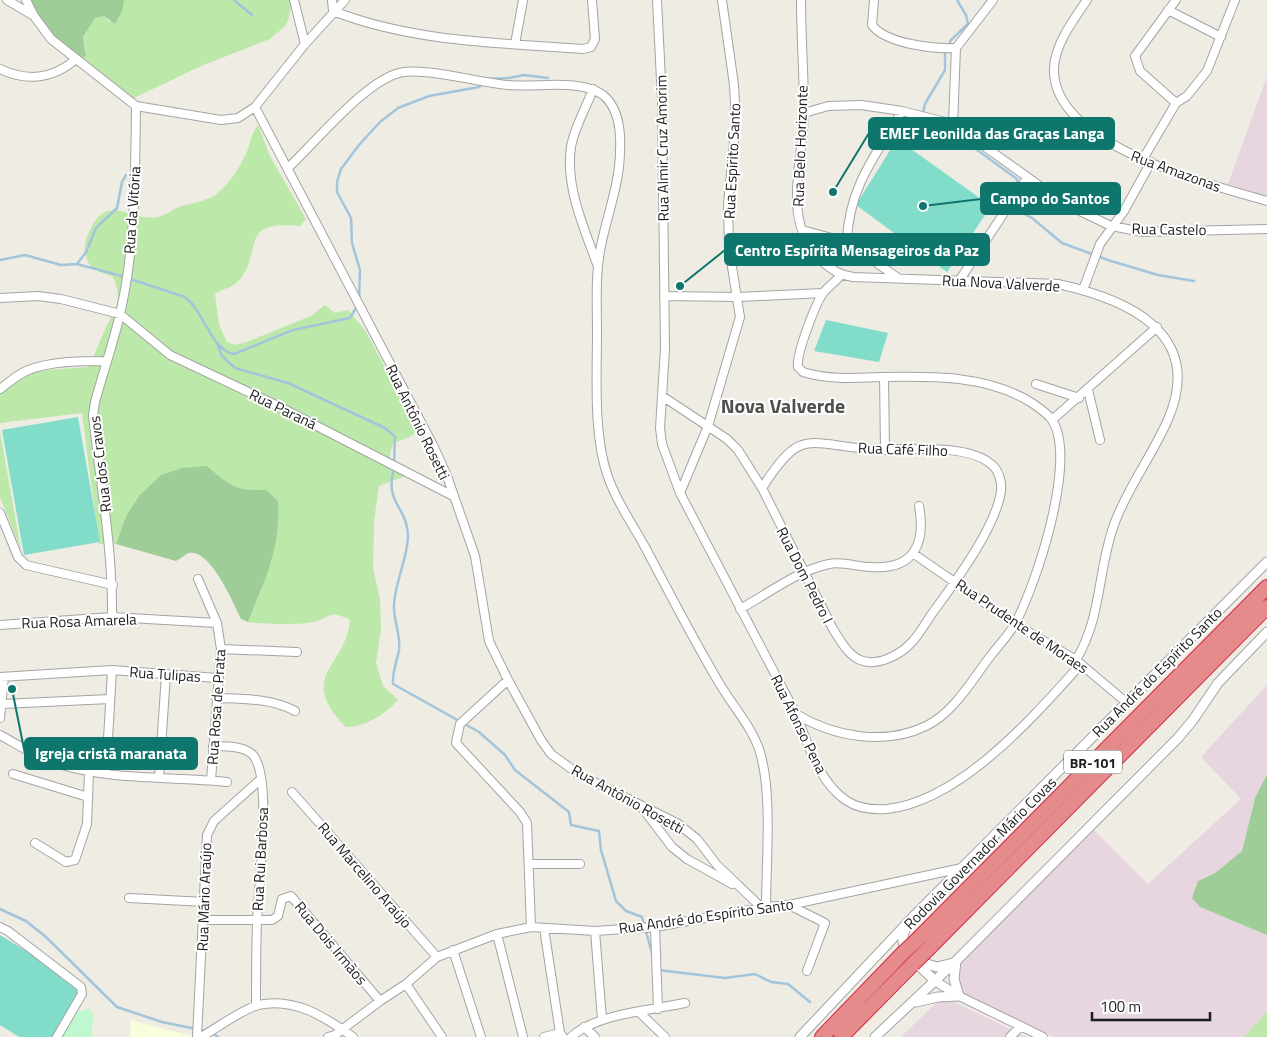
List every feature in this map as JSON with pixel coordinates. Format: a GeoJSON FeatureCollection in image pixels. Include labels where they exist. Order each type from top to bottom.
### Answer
{"type":"FeatureCollection","features":[{"type":"Feature","properties":{"kind":"highway","name":"Rodovia Governador Mário Covas"},"geometry":{"type":"LineString","coordinates":[[822,1037],[1267,587]]}},
{"type":"Feature","properties":{"kind":"highway","name":"Rodovia Governador Mário Covas"},"geometry":{"type":"LineString","coordinates":[[841,1037],[1267,607]]}},
{"type":"Feature","properties":{"kind":"street"},"geometry":{"type":"LineString","coordinates":[[7,0],[34,16]]}},
{"type":"Feature","properties":{"kind":"street"},"geometry":{"type":"LineString","coordinates":[[26,0],[34,16],[51,39],[75,60],[136,106],[220,120],[238,118],[255,107],[333,11],[346,0]]}},
{"type":"Feature","properties":{"kind":"street"},"geometry":{"type":"LineString","coordinates":[[294,0],[305,44]]}},
{"type":"Feature","properties":{"kind":"street"},"geometry":{"type":"LineString","coordinates":[[332,0],[333,11]]}},
{"type":"Feature","properties":{"kind":"street"},"geometry":{"type":"LineString","coordinates":[[515,44],[523,0]]}},
{"type":"Feature","properties":{"kind":"street"},"geometry":{"type":"LineString","coordinates":[[333,11],[374,26],[461,40],[582,49],[591,47],[596,39],[592,0]]}},
{"type":"Feature","properties":{"kind":"street","name":"Rua Almir Cruz Amorim"},"geometry":{"type":"LineString","coordinates":[[657,0],[662,100],[665,350],[662,396]]}},
{"type":"Feature","properties":{"kind":"street","name":"Rua Espírito Santo"},"geometry":{"type":"LineString","coordinates":[[680,493],[708,426],[715,395],[740,317],[730,248],[728,204],[736,120],[734,85],[722,0]]}},
{"type":"Feature","properties":{"kind":"street","name":"Rua Belo Horizonte"},"geometry":{"type":"LineString","coordinates":[[801,0],[804,113],[797,189],[798,211],[802,230],[817,256],[841,275]]}},
{"type":"Feature","properties":{"kind":"street"},"geometry":{"type":"LineString","coordinates":[[874,0],[872,25],[881,34],[936,48],[956,48]]}},
{"type":"Feature","properties":{"kind":"street"},"geometry":{"type":"LineString","coordinates":[[953,124],[956,48],[993,0]]}},
{"type":"Feature","properties":{"kind":"street","name":"Rua Amazonas"},"geometry":{"type":"LineString","coordinates":[[1087,0],[1066,33],[1054,66],[1055,83],[1060,97],[1085,125],[1123,151],[1142,159],[1199,182],[1267,201]]}},
{"type":"Feature","properties":{"kind":"street"},"geometry":{"type":"LineString","coordinates":[[1176,0],[1137,51],[1136,63],[1140,71],[1176,103]]}},
{"type":"Feature","properties":{"kind":"street"},"geometry":{"type":"LineString","coordinates":[[1142,159],[1176,103],[1187,96],[1207,71],[1235,0]]}},
{"type":"Feature","properties":{"kind":"street"},"geometry":{"type":"LineString","coordinates":[[1168,10],[1221,37]]}},
{"type":"Feature","properties":{"kind":"street"},"geometry":{"type":"LineString","coordinates":[[0,69],[17,74],[46,77],[61,71],[75,60]]}},
{"type":"Feature","properties":{"kind":"street"},"geometry":{"type":"LineString","coordinates":[[288,168],[359,99],[391,76],[421,72],[514,86],[575,86],[593,89],[607,98],[616,113],[620,151],[619,169],[598,266],[598,412],[601,452],[607,476],[620,508],[642,542],[719,684],[758,745],[765,783],[764,907]]}},
{"type":"Feature","properties":{"kind":"street"},"geometry":{"type":"LineString","coordinates":[[593,89],[571,145],[569,165],[583,224],[598,266]]}},
{"type":"Feature","properties":{"kind":"street","name":"Rua Castelo"},"geometry":{"type":"LineString","coordinates":[[804,113],[841,105],[861,105],[902,111],[953,124],[1066,204],[1111,226],[1143,232],[1267,228]]}},
{"type":"Feature","properties":{"kind":"street","name":"Rua da Vitória"},"geometry":{"type":"LineString","coordinates":[[120,314],[135,200],[136,106]]}},
{"type":"Feature","properties":{"kind":"street","name":"Rua Antônio Rosetti"},"geometry":{"type":"LineString","coordinates":[[255,107],[432,445],[453,496],[474,556],[489,641],[541,740],[551,754],[580,775],[665,816],[697,839],[717,865],[739,887],[764,907]]}},
{"type":"Feature","properties":{"kind":"street"},"geometry":{"type":"LineString","coordinates":[[847,242],[850,208],[854,194],[902,111]]}},
{"type":"Feature","properties":{"kind":"street"},"geometry":{"type":"LineString","coordinates":[[1083,290],[1100,244],[1111,226],[1124,211],[1151,162]]}},
{"type":"Feature","properties":{"kind":"street"},"geometry":{"type":"LineString","coordinates":[[959,281],[1027,178]]}},
{"type":"Feature","properties":{"kind":"street"},"geometry":{"type":"LineString","coordinates":[[802,230],[847,242],[898,278]]}},
{"type":"Feature","properties":{"kind":"street"},"geometry":{"type":"LineString","coordinates":[[796,714],[829,730],[866,736],[894,735],[927,725],[955,702],[1015,624],[1046,546],[1053,519],[1060,449],[1052,420],[1033,404],[999,387],[976,382],[932,376],[843,379],[809,374],[799,369],[798,358],[823,293],[841,275]]}},
{"type":"Feature","properties":{"kind":"street","name":"Rua Nova Valverde"},"geometry":{"type":"LineString","coordinates":[[841,275],[1058,284],[1083,290],[1135,312],[1157,327],[1172,347],[1178,373],[1175,400],[1168,419],[1115,521],[1108,543],[1092,628],[1079,662]]}},
{"type":"Feature","properties":{"kind":"street"},"geometry":{"type":"LineString","coordinates":[[664,296],[738,297],[823,293]]}},
{"type":"Feature","properties":{"kind":"street"},"geometry":{"type":"LineString","coordinates":[[0,298],[38,296],[61,298],[120,314]]}},
{"type":"Feature","properties":{"kind":"street","name":"Rua dos Cravos"},"geometry":{"type":"LineString","coordinates":[[112,617],[112,585],[105,500],[93,415],[120,314]]}},
{"type":"Feature","properties":{"kind":"street","name":"Rua Paraná"},"geometry":{"type":"LineString","coordinates":[[120,314],[151,340],[178,359],[276,404],[453,496]]}},
{"type":"Feature","properties":{"kind":"street"},"geometry":{"type":"LineString","coordinates":[[1052,420],[1157,327]]}},
{"type":"Feature","properties":{"kind":"street"},"geometry":{"type":"LineString","coordinates":[[0,389],[17,376],[37,367],[86,361],[106,361]]}},
{"type":"Feature","properties":{"kind":"street"},"geometry":{"type":"LineString","coordinates":[[884,377],[885,450]]}},
{"type":"Feature","properties":{"kind":"street"},"geometry":{"type":"LineString","coordinates":[[1036,384],[1079,398]]}},
{"type":"Feature","properties":{"kind":"street"},"geometry":{"type":"LineString","coordinates":[[1088,390],[1100,440]]}},
{"type":"Feature","properties":{"kind":"street","name":"Rua Dom Pedro I"},"geometry":{"type":"LineString","coordinates":[[662,396],[727,439],[738,450],[762,488],[833,629],[844,647],[860,660],[870,662],[884,660],[897,654],[911,643],[955,581]]}},
{"type":"Feature","properties":{"kind":"street","name":"Rua Afonso Pena"},"geometry":{"type":"LineString","coordinates":[[662,396],[662,444],[680,493],[796,714],[810,749],[824,776],[834,790],[848,802],[874,810],[911,805],[938,793],[1007,742],[1079,662]]}},
{"type":"Feature","properties":{"kind":"street","name":"Rua Café Filho"},"geometry":{"type":"LineString","coordinates":[[762,488],[784,456],[801,444],[818,443],[885,450],[933,449],[960,452],[992,464],[999,474],[1001,489],[998,505],[986,531],[955,581]]}},
{"type":"Feature","properties":{"kind":"street"},"geometry":{"type":"LineString","coordinates":[[740,609],[805,571],[831,564],[844,563],[870,567],[891,566],[914,554],[921,535],[919,506]]}},
{"type":"Feature","properties":{"kind":"street"},"geometry":{"type":"LineString","coordinates":[[0,513],[18,557],[26,565],[112,585]]}},
{"type":"Feature","properties":{"kind":"street","name":"Rua Prudente de Moraes"},"geometry":{"type":"LineString","coordinates":[[914,554],[1015,624],[1079,662],[1127,703]]}},
{"type":"Feature","properties":{"kind":"street","name":"Rua André do Espírito Santo"},"geometry":{"type":"LineString","coordinates":[[800,1037],[911,919],[1267,562]]}},
{"type":"Feature","properties":{"kind":"street","name":"Rua Rosa de Prata"},"geometry":{"type":"LineString","coordinates":[[198,579],[217,623],[220,648],[211,780]]}},
{"type":"Feature","properties":{"kind":"street","name":"Rua Rosa Amarela"},"geometry":{"type":"LineString","coordinates":[[0,624],[112,617],[217,623]]}},
{"type":"Feature","properties":{"kind":"street"},"geometry":{"type":"LineString","coordinates":[[875,1037],[956,961],[1178,738],[1193,720],[1218,683],[1267,632]]}},
{"type":"Feature","properties":{"kind":"street"},"geometry":{"type":"LineString","coordinates":[[220,648],[297,652]]}},
{"type":"Feature","properties":{"kind":"street"},"geometry":{"type":"LineString","coordinates":[[106,774],[112,670]]}},
{"type":"Feature","properties":{"kind":"street","name":"Rua Tulipas"},"geometry":{"type":"LineString","coordinates":[[2,677],[112,670],[218,678]]}},
{"type":"Feature","properties":{"kind":"street"},"geometry":{"type":"LineString","coordinates":[[159,778],[166,674]]}},
{"type":"Feature","properties":{"kind":"street"},"geometry":{"type":"LineString","coordinates":[[0,718],[2,677]]}},
{"type":"Feature","properties":{"kind":"street"},"geometry":{"type":"LineString","coordinates":[[508,680],[460,724],[456,742],[520,812],[527,823],[532,927]]}},
{"type":"Feature","properties":{"kind":"street"},"geometry":{"type":"LineString","coordinates":[[216,698],[268,702],[284,705],[295,712]]}},
{"type":"Feature","properties":{"kind":"street"},"geometry":{"type":"LineString","coordinates":[[2,704],[110,699]]}},
{"type":"Feature","properties":{"kind":"street"},"geometry":{"type":"LineString","coordinates":[[0,735],[46,759],[89,772],[227,782]]}},
{"type":"Feature","properties":{"kind":"street","name":"Rua Rui Barbosa"},"geometry":{"type":"LineString","coordinates":[[213,746],[235,747],[248,751],[256,761],[261,779],[263,810],[257,921],[256,1006]]}},
{"type":"Feature","properties":{"kind":"street"},"geometry":{"type":"LineString","coordinates":[[34,843],[66,862],[73,862],[78,854],[88,824],[89,772]]}},
{"type":"Feature","properties":{"kind":"street"},"geometry":{"type":"LineString","coordinates":[[12,774],[88,797]]}},
{"type":"Feature","properties":{"kind":"street","name":"Rua Mário Araújo"},"geometry":{"type":"LineString","coordinates":[[199,1037],[209,829],[230,805],[261,779]]}},
{"type":"Feature","properties":{"kind":"street","name":"Rua Marcelino Araújo"},"geometry":{"type":"LineString","coordinates":[[292,792],[437,958]]}},
{"type":"Feature","properties":{"kind":"street"},"geometry":{"type":"LineString","coordinates":[[637,802],[672,847],[712,874],[739,887]]}},
{"type":"Feature","properties":{"kind":"street"},"geometry":{"type":"LineString","coordinates":[[656,824],[665,816]]}},
{"type":"Feature","properties":{"kind":"street"},"geometry":{"type":"LineString","coordinates":[[530,864],[580,864]]}},
{"type":"Feature","properties":{"kind":"street"},"geometry":{"type":"LineString","coordinates":[[712,874],[717,865]]}},
{"type":"Feature","properties":{"kind":"street","name":"Rua André do Espírito Santo"},"geometry":{"type":"LineString","coordinates":[[333,1036],[406,984],[437,958],[497,934],[532,927],[595,931],[655,927],[764,907],[789,905],[962,868]]}},
{"type":"Feature","properties":{"kind":"street","name":"Rua Dois Irmãos"},"geometry":{"type":"LineString","coordinates":[[204,920],[257,921],[276,918],[282,899],[291,896],[380,1001]]}},
{"type":"Feature","properties":{"kind":"street"},"geometry":{"type":"LineString","coordinates":[[129,898],[205,902]]}},
{"type":"Feature","properties":{"kind":"street"},"geometry":{"type":"LineString","coordinates":[[789,905],[825,922],[807,972]]}},
{"type":"Feature","properties":{"kind":"street"},"geometry":{"type":"LineString","coordinates":[[911,919],[903,932],[902,942],[915,963],[935,981],[959,996],[1042,1037]]}},
{"type":"Feature","properties":{"kind":"street"},"geometry":{"type":"LineString","coordinates":[[0,927],[8,930],[81,987],[82,994],[57,1037]]}},
{"type":"Feature","properties":{"kind":"street"},"geometry":{"type":"LineString","coordinates":[[655,927],[658,1009]]}},
{"type":"Feature","properties":{"kind":"street"},"geometry":{"type":"LineString","coordinates":[[544,928],[561,1035],[544,1037]]}},
{"type":"Feature","properties":{"kind":"street"},"geometry":{"type":"LineString","coordinates":[[595,931],[602,1019]]}},
{"type":"Feature","properties":{"kind":"street"},"geometry":{"type":"LineString","coordinates":[[497,934],[523,1037]]}},
{"type":"Feature","properties":{"kind":"street"},"geometry":{"type":"LineString","coordinates":[[453,950],[481,1037]]}},
{"type":"Feature","properties":{"kind":"street"},"geometry":{"type":"LineString","coordinates":[[915,963],[941,967],[956,961]]}},
{"type":"Feature","properties":{"kind":"street"},"geometry":{"type":"LineString","coordinates":[[956,961],[954,979],[959,996]]}},
{"type":"Feature","properties":{"kind":"street"},"geometry":{"type":"LineString","coordinates":[[406,984],[442,1037]]}},
{"type":"Feature","properties":{"kind":"street"},"geometry":{"type":"LineString","coordinates":[[912,1003],[938,997],[959,996]]}},
{"type":"Feature","properties":{"kind":"street"},"geometry":{"type":"LineString","coordinates":[[199,1037],[256,1006],[273,1003],[316,1012],[353,1037]]}},
{"type":"Feature","properties":{"kind":"street"},"geometry":{"type":"LineString","coordinates":[[571,1037],[584,1027],[602,1019],[685,1003]]}},
{"type":"Feature","properties":{"kind":"street"},"geometry":{"type":"LineString","coordinates":[[640,1012],[665,1037]]}},
{"type":"Feature","properties":{"kind":"street"},"geometry":{"type":"LineString","coordinates":[[1010,1037],[1020,1026]]}},
{"type":"Feature","properties":{"kind":"street"},"geometry":{"type":"LineString","coordinates":[[584,1027],[595,1037]]}},
{"type":"Feature","properties":{"kind":"shaded area"},"geometry":{"type":"Polygon","coordinates":[[[1267,76],[1267,196],[1228,184],[1267,76]]]}},
{"type":"Feature","properties":{"kind":"shaded area"},"geometry":{"type":"Polygon","coordinates":[[[897,139],[991,206],[947,272],[856,205],[897,139]]]}},
{"type":"Feature","properties":{"kind":"shaded area"},"geometry":{"type":"Polygon","coordinates":[[[826,320],[888,333],[879,362],[814,351],[826,320]]]}},
{"type":"Feature","properties":{"kind":"shaded area"},"geometry":{"type":"Polygon","coordinates":[[[78,417],[100,542],[24,555],[2,430],[78,417]]]}},
{"type":"Feature","properties":{"kind":"shaded area"},"geometry":{"type":"Polygon","coordinates":[[[1267,685],[1267,774],[1255,798],[1242,851],[1215,873],[1198,881],[1200,907],[1267,935],[1267,1012],[1244,1037],[1054,1037],[965,995],[958,983],[961,962],[1093,829],[1148,884],[1241,799],[1201,757],[1267,685]]]}},
{"type":"Feature","properties":{"kind":"shaded area"},"geometry":{"type":"Polygon","coordinates":[[[0,935],[85,987],[54,1037],[19,1037],[0,1025],[0,935]]]}},
{"type":"Feature","properties":{"kind":"shaded area"},"geometry":{"type":"Polygon","coordinates":[[[952,1001],[1027,1037],[901,1037],[937,1002],[952,1001]]]}},
{"type":"Feature","properties":{"kind":"shaded area"},"geometry":{"type":"Polygon","coordinates":[[[88,1008],[94,1015],[91,1037],[61,1037],[73,1015],[88,1008]]]}},
{"type":"Feature","properties":{"kind":"shaded area"},"geometry":{"type":"Polygon","coordinates":[[[131,1020],[192,1036],[192,1037],[130,1037],[131,1020]]]}},
{"type":"Feature","properties":{"kind":"green space"},"geometry":{"type":"Polygon","coordinates":[[[30,0],[124,0],[122,11],[115,24],[104,16],[95,18],[83,37],[86,56],[79,58],[44,26],[30,0]]]}},
{"type":"Feature","properties":{"kind":"green space"},"geometry":{"type":"Polygon","coordinates":[[[124,0],[292,0],[289,18],[285,26],[270,39],[201,66],[134,98],[121,94],[79,58],[86,50],[83,37],[95,18],[104,16],[110,22],[124,0]]]}},
{"type":"Feature","properties":{"kind":"green space"},"geometry":{"type":"Polygon","coordinates":[[[258,125],[270,156],[306,219],[300,226],[281,225],[268,227],[260,232],[256,238],[247,267],[239,281],[215,294],[219,325],[227,342],[235,345],[244,343],[311,316],[325,305],[335,313],[348,310],[365,330],[417,428],[413,435],[394,443],[392,446],[390,457],[408,475],[379,486],[374,521],[373,568],[380,599],[381,630],[376,663],[383,686],[398,700],[375,719],[361,725],[346,727],[331,710],[325,695],[324,683],[347,636],[350,620],[334,614],[308,623],[248,622],[261,591],[266,490],[233,486],[207,466],[139,496],[126,516],[116,544],[99,544],[82,413],[0,423],[0,392],[35,371],[88,367],[92,359],[118,300],[116,285],[112,276],[93,268],[86,257],[86,239],[98,217],[105,212],[113,210],[149,218],[158,217],[179,207],[214,196],[223,189],[235,173],[258,125]]]}},
{"type":"Feature","properties":{"kind":"green space"},"geometry":{"type":"Polygon","coordinates":[[[0,432],[21,550],[0,497],[0,432]]]}},
{"type":"Feature","properties":{"kind":"green space"},"geometry":{"type":"Polygon","coordinates":[[[207,466],[233,486],[266,490],[278,501],[277,534],[271,563],[248,622],[241,619],[227,590],[213,568],[205,559],[197,554],[186,554],[176,561],[116,544],[126,516],[139,496],[161,475],[182,468],[207,466]]]}},
{"type":"Feature","properties":{"kind":"green space"},"geometry":{"type":"Polygon","coordinates":[[[1267,774],[1267,935],[1200,907],[1192,898],[1198,881],[1215,873],[1242,851],[1255,798],[1267,774]]]}},
{"type":"Feature","properties":{"kind":"green space"},"geometry":{"type":"Polygon","coordinates":[[[1267,1012],[1267,1037],[1244,1037],[1267,1012]]]}},
{"type":"Feature","properties":{"kind":"waterway"},"geometry":{"type":"LineString","coordinates":[[234,0],[252,15]]}},
{"type":"Feature","properties":{"kind":"waterway"},"geometry":{"type":"LineString","coordinates":[[923,114],[925,104],[945,70],[945,53],[951,40],[968,24],[966,15],[957,0]]}},
{"type":"Feature","properties":{"kind":"waterway"},"geometry":{"type":"LineString","coordinates":[[487,79],[524,75],[548,78]]}},
{"type":"Feature","properties":{"kind":"waterway"},"geometry":{"type":"LineString","coordinates":[[359,301],[360,270],[352,243],[351,218],[337,192],[337,182],[341,169],[380,122],[398,108],[429,96],[479,87],[484,83]]}},
{"type":"Feature","properties":{"kind":"waterway"},"geometry":{"type":"LineString","coordinates":[[923,120],[933,127],[958,136],[1017,179],[1018,186]]}},
{"type":"Feature","properties":{"kind":"waterway"},"geometry":{"type":"LineString","coordinates":[[77,264],[86,252],[96,228],[117,208],[122,182],[126,175]]}},
{"type":"Feature","properties":{"kind":"waterway"},"geometry":{"type":"LineString","coordinates":[[1018,197],[1018,206],[1021,212],[1032,218],[1062,243],[1111,261],[1158,275],[1194,281]]}},
{"type":"Feature","properties":{"kind":"waterway"},"geometry":{"type":"LineString","coordinates":[[0,260],[25,255],[61,265],[77,264],[185,297],[192,303],[219,345],[226,351],[234,354],[293,330],[350,318],[357,306]]}},
{"type":"Feature","properties":{"kind":"waterway"},"geometry":{"type":"LineString","coordinates":[[217,343],[222,356],[235,368],[288,383],[385,428],[395,437],[394,463]]}},
{"type":"Feature","properties":{"kind":"waterway"},"geometry":{"type":"LineString","coordinates":[[394,468],[392,490],[404,518],[408,537],[406,554],[395,596],[394,611],[399,650],[393,684],[479,732],[505,755],[515,770],[569,812],[571,825],[599,831],[601,850],[616,901],[626,911],[642,917],[653,957]]}},
{"type":"Feature","properties":{"kind":"waterway"},"geometry":{"type":"LineString","coordinates":[[0,909],[26,921],[46,937],[117,1007],[162,1022],[206,1031]]}},
{"type":"Feature","properties":{"kind":"waterway"},"geometry":{"type":"LineString","coordinates":[[658,970],[725,978],[755,974],[771,982],[788,984],[810,1002]]}},
{"type":"Feature","properties":{"kind":"waterway"},"geometry":{"type":"LineString","coordinates":[[211,1032],[218,1037]]}},
{"type":"Feature","properties":{"kind":"place","name":"EMEF Leonilda das Graças Langa"},"geometry":{"type":"Point","coordinates":[833,192]}},
{"type":"Feature","properties":{"kind":"place","name":"Campo do Santos"},"geometry":{"type":"Point","coordinates":[923,206]}},
{"type":"Feature","properties":{"kind":"place","name":"Centro Espírita Mensageiros da Paz"},"geometry":{"type":"Point","coordinates":[680,286]}},
{"type":"Feature","properties":{"kind":"place","name":"Igreja cristã maranata"},"geometry":{"type":"Point","coordinates":[12,689]}},
{"type":"Feature","properties":{"kind":"district","name":"Nova Valverde"},"geometry":{"type":"Point","coordinates":[783,405]}}]}
